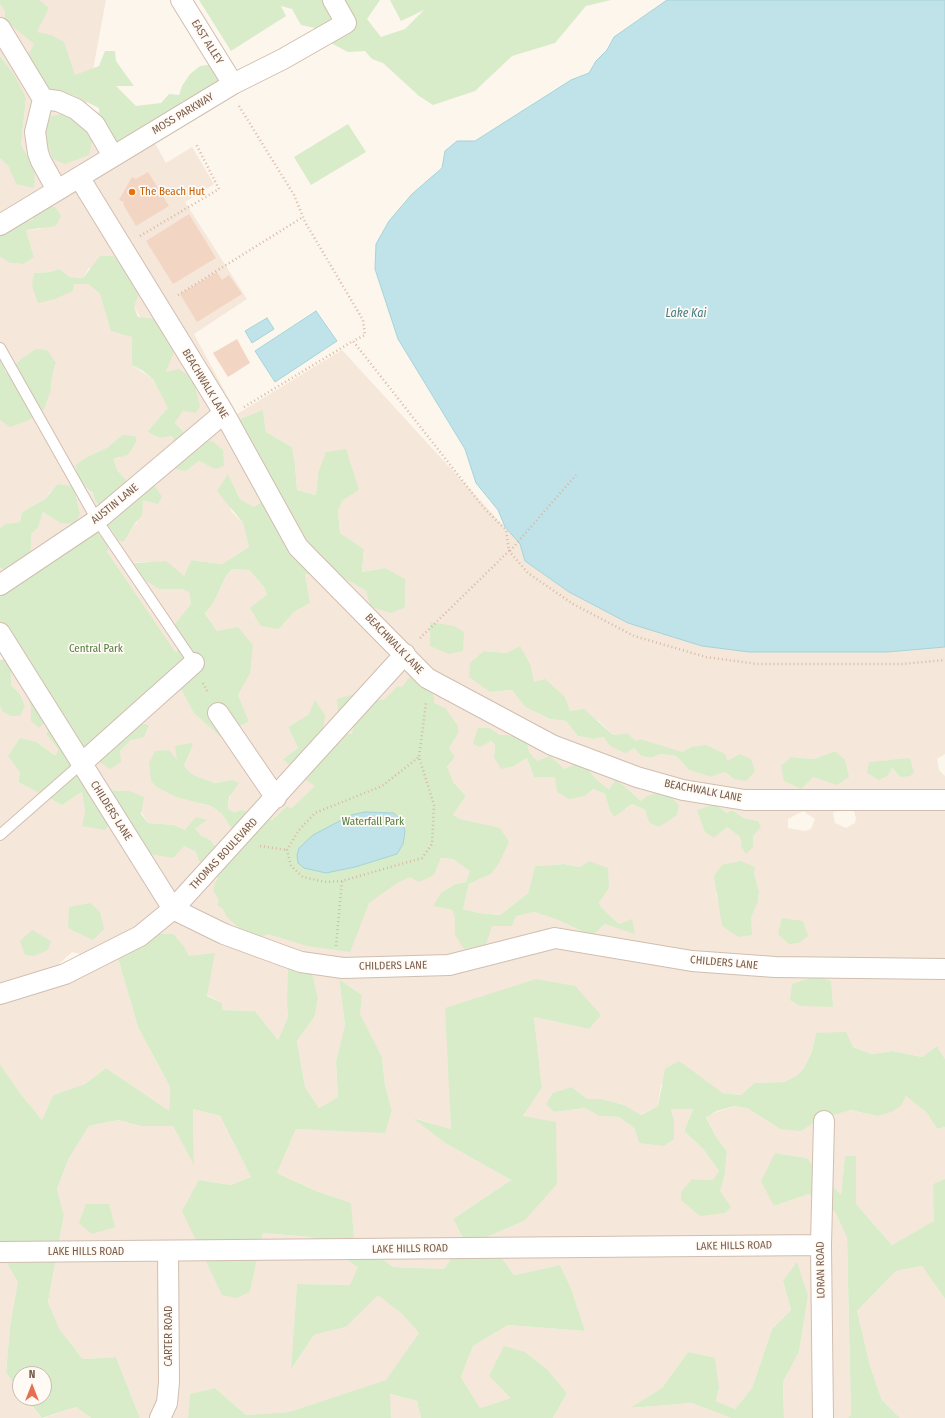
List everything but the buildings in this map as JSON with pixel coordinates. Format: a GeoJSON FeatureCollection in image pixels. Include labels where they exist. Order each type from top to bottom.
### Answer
{"type":"FeatureCollection","features":[{"type":"Feature","properties":{"kind":"street","name":"EAST ALLEY"},"geometry":{"type":"LineString","coordinates":[[181,0],[230,86]]}},
{"type":"Feature","properties":{"kind":"street","name":"MOSS PARKWAY"},"geometry":{"type":"LineString","coordinates":[[0,225],[230,86],[283,59],[346,23],[333,0]]}},
{"type":"Feature","properties":{"kind":"street"},"geometry":{"type":"LineString","coordinates":[[0,28],[43,99],[35,132],[38,152],[41,161],[57,190]]}},
{"type":"Feature","properties":{"kind":"street"},"geometry":{"type":"LineString","coordinates":[[43,99],[58,101],[76,108],[95,125],[113,156]]}},
{"type":"Feature","properties":{"kind":"street","name":"BEACHWALK LANE"},"geometry":{"type":"LineString","coordinates":[[79,177],[225,416],[298,547],[427,678],[552,745],[637,777],[683,790],[745,800],[945,800]]}},
{"type":"Feature","properties":{"kind":"street","name":"AUSTIN LANE"},"geometry":{"type":"LineString","coordinates":[[0,585],[97,520],[225,416]]}},
{"type":"Feature","properties":{"kind":"street","name":"CHILDERS LANE"},"geometry":{"type":"LineString","coordinates":[[0,634],[173,909],[224,934],[295,960],[343,968],[450,965],[555,938],[700,962],[775,967],[945,968]]}},
{"type":"Feature","properties":{"kind":"street","name":"THOMAS BOULEVARD"},"geometry":{"type":"LineString","coordinates":[[0,994],[64,974],[140,936],[173,909],[276,798],[405,654]]}},
{"type":"Feature","properties":{"kind":"street"},"geometry":{"type":"LineString","coordinates":[[82,764],[194,663]]}},
{"type":"Feature","properties":{"kind":"street"},"geometry":{"type":"LineString","coordinates":[[218,713],[276,798]]}},
{"type":"Feature","properties":{"kind":"street","name":"LORAN ROAD"},"geometry":{"type":"LineString","coordinates":[[823,1418],[821,1245],[824,1121]]}},
{"type":"Feature","properties":{"kind":"street","name":"LAKE HILLS ROAD"},"geometry":{"type":"LineString","coordinates":[[0,1252],[168,1252],[821,1245]]}},
{"type":"Feature","properties":{"kind":"street","name":"CARTER ROAD"},"geometry":{"type":"LineString","coordinates":[[160,1418],[167,1403],[169,1382],[168,1252]]}},
{"type":"Feature","properties":{"kind":"lane"},"geometry":{"type":"LineString","coordinates":[[0,348],[97,520],[194,663]]}},
{"type":"Feature","properties":{"kind":"lane"},"geometry":{"type":"LineString","coordinates":[[0,835],[82,764]]}},
{"type":"Feature","properties":{"kind":"path"},"geometry":{"type":"LineString","coordinates":[[225,416],[364,335],[363,320],[303,217],[294,195],[230,86]]}},
{"type":"Feature","properties":{"kind":"path"},"geometry":{"type":"LineString","coordinates":[[122,247],[219,189],[196,144]]}},
{"type":"Feature","properties":{"kind":"path"},"geometry":{"type":"LineString","coordinates":[[158,306],[303,217]]}},
{"type":"Feature","properties":{"kind":"path"},"geometry":{"type":"LineString","coordinates":[[353,341],[484,508],[506,530],[509,551],[528,573],[580,607],[634,636],[706,657],[757,664],[902,664],[945,660]]}},
{"type":"Feature","properties":{"kind":"path"},"geometry":{"type":"LineString","coordinates":[[405,654],[509,551],[576,475]]}},
{"type":"Feature","properties":{"kind":"path"},"geometry":{"type":"LineString","coordinates":[[194,663],[218,713]]}},
{"type":"Feature","properties":{"kind":"path"},"geometry":{"type":"LineString","coordinates":[[419,757],[402,772],[382,786],[315,814],[299,830],[287,850],[291,866],[303,876],[325,882],[342,881],[422,858],[432,844],[434,805],[419,757],[426,700],[427,678]]}},
{"type":"Feature","properties":{"kind":"path"},"geometry":{"type":"LineString","coordinates":[[334,966],[342,881]]}},
{"type":"Feature","properties":{"kind":"shaded area"},"geometry":{"type":"Polygon","coordinates":[[[0,0],[106,0],[86,107],[150,134],[166,163],[192,147],[214,184],[185,202],[247,299],[194,334],[237,414],[342,350],[520,544],[525,561],[569,592],[628,623],[749,652],[887,652],[945,647],[945,754],[937,759],[939,770],[945,776],[945,1059],[937,1046],[922,1057],[893,1051],[872,1054],[816,1033],[812,1051],[804,1068],[796,1076],[784,1082],[754,1083],[741,1095],[723,1093],[692,1071],[661,1084],[658,1106],[640,1115],[624,1105],[602,1099],[587,1099],[572,1087],[554,1112],[585,1108],[599,1116],[619,1117],[635,1129],[674,1120],[671,1108],[693,1109],[684,1131],[703,1149],[719,1171],[714,1180],[692,1179],[719,1191],[725,1174],[727,1151],[716,1137],[706,1116],[734,1106],[747,1108],[780,1129],[851,1110],[877,1116],[906,1096],[927,1113],[937,1129],[945,1127],[945,1179],[933,1184],[935,1221],[892,1245],[856,1204],[845,1157],[841,1196],[807,1158],[775,1153],[774,1206],[809,1194],[835,1212],[847,1238],[851,1414],[848,1418],[784,1418],[783,1382],[799,1352],[808,1296],[783,1281],[791,1310],[772,1329],[752,1388],[735,1409],[716,1401],[719,1388],[688,1352],[662,1388],[631,1408],[692,1403],[731,1418],[553,1418],[567,1393],[547,1369],[525,1352],[512,1398],[480,1408],[461,1377],[473,1346],[508,1325],[585,1331],[571,1288],[560,1265],[514,1275],[487,1237],[524,1221],[523,1116],[542,1088],[534,1017],[589,1029],[575,986],[449,1075],[451,1129],[414,1118],[445,1143],[511,1180],[453,1219],[464,1240],[444,1269],[393,1267],[354,1237],[350,1203],[316,1191],[277,1173],[296,1129],[385,1132],[392,1111],[385,1085],[382,1057],[359,1014],[362,995],[339,979],[345,1025],[336,1061],[338,1097],[319,1108],[305,1087],[297,1041],[315,1016],[318,998],[315,988],[287,1006],[288,1017],[278,1040],[255,1011],[222,1010],[222,1003],[207,995],[185,948],[158,934],[128,953],[117,955],[138,1027],[170,1087],[169,1112],[106,1068],[85,1084],[53,1095],[42,1120],[20,1093],[0,1064],[0,1002],[6,1000],[0,982],[0,706],[2,711],[19,693],[11,685],[10,672],[20,671],[31,708],[31,721],[46,721],[49,728],[46,734],[58,749],[56,755],[54,755],[37,742],[20,772],[18,782],[62,805],[82,792],[85,812],[109,824],[184,846],[196,852],[220,869],[215,881],[287,806],[272,820],[242,810],[234,812],[228,809],[232,780],[215,783],[193,775],[184,766],[188,757],[175,746],[201,804],[211,806],[222,814],[233,831],[217,848],[209,839],[201,836],[194,827],[206,821],[185,830],[174,825],[148,823],[129,791],[105,790],[85,752],[103,762],[120,751],[131,740],[144,736],[149,725],[138,722],[0,592],[0,568],[5,570],[31,548],[31,534],[38,528],[43,512],[60,523],[80,514],[75,490],[84,486],[93,494],[95,501],[99,505],[103,523],[112,530],[118,539],[124,542],[133,526],[137,523],[141,492],[129,483],[118,471],[113,459],[120,458],[122,435],[108,447],[87,457],[71,486],[50,492],[45,499],[22,512],[20,522],[5,524],[0,528],[0,420],[51,390],[52,377],[56,364],[21,359],[6,373],[0,357],[0,257],[10,263],[24,264],[34,257],[26,230],[41,229],[33,220],[13,223],[0,231],[0,158],[8,166],[16,184],[35,168],[21,145],[26,98],[0,56],[0,0]],[[89,268],[83,278],[70,277],[59,269],[50,272],[34,273],[73,284],[88,284],[100,294],[105,309],[132,337],[132,365],[153,379],[169,408],[147,432],[160,438],[173,436],[173,446],[186,471],[199,461],[207,465],[201,440],[186,434],[175,423],[183,411],[166,372],[169,364],[134,307],[140,291],[89,268]],[[263,410],[244,463],[269,472],[278,490],[254,507],[240,499],[228,474],[231,511],[243,523],[249,547],[222,564],[191,560],[184,576],[150,562],[135,562],[159,589],[182,589],[189,591],[191,604],[184,614],[181,644],[182,690],[193,712],[249,721],[238,695],[250,674],[217,631],[205,612],[214,602],[226,576],[232,569],[249,570],[264,587],[279,629],[294,612],[310,603],[305,574],[347,580],[366,591],[385,568],[362,572],[364,549],[340,533],[338,511],[343,500],[318,474],[316,495],[297,490],[292,447],[266,432],[263,410]],[[484,651],[490,692],[512,690],[525,707],[550,719],[566,721],[578,736],[594,739],[604,737],[634,748],[641,756],[651,758],[660,754],[676,756],[689,770],[711,777],[725,772],[734,779],[727,761],[691,747],[682,752],[636,741],[626,733],[613,735],[599,721],[570,712],[565,697],[534,683],[531,666],[507,653],[484,651]],[[385,699],[338,711],[354,725],[353,734],[323,731],[309,714],[288,727],[298,748],[283,759],[330,794],[407,875],[434,875],[441,858],[453,859],[471,871],[466,882],[456,884],[434,906],[452,910],[455,919],[455,935],[492,926],[512,926],[516,916],[534,912],[558,920],[592,936],[605,924],[635,933],[619,924],[601,907],[599,903],[609,888],[580,867],[564,864],[535,866],[528,893],[500,915],[479,913],[463,909],[469,884],[491,874],[509,842],[476,823],[460,819],[453,815],[466,796],[454,783],[447,767],[455,757],[449,748],[458,734],[385,699]],[[490,728],[490,741],[495,745],[494,757],[514,766],[527,758],[534,777],[555,777],[585,796],[593,789],[605,794],[609,808],[626,809],[632,804],[645,810],[649,823],[659,827],[641,801],[616,779],[609,789],[597,780],[586,767],[575,764],[564,769],[537,762],[529,752],[507,735],[500,735],[490,728]],[[835,751],[814,759],[791,757],[813,777],[837,784],[835,751]],[[910,758],[894,761],[884,760],[900,777],[910,758]],[[715,804],[713,838],[727,827],[740,837],[741,846],[753,847],[753,836],[758,821],[744,818],[732,810],[727,813],[715,804]],[[853,808],[833,812],[835,823],[846,828],[855,823],[856,818],[853,808]],[[803,811],[788,819],[788,828],[805,831],[811,829],[815,819],[803,811]],[[754,873],[716,893],[719,905],[751,918],[758,902],[759,891],[754,873]],[[72,952],[59,964],[84,974],[84,955],[72,952]]]}},
{"type":"Feature","properties":{"kind":"shaded area"},"geometry":{"type":"Polygon","coordinates":[[[193,1109],[220,1116],[251,1177],[231,1185],[199,1180],[250,1292],[263,1233],[311,1237],[359,1267],[351,1285],[297,1284],[292,1369],[314,1335],[346,1327],[378,1294],[401,1313],[419,1333],[387,1380],[289,1412],[246,1415],[215,1388],[191,1394],[188,1418],[140,1418],[116,1357],[83,1359],[60,1330],[48,1302],[64,1215],[57,1189],[69,1158],[89,1126],[118,1120],[140,1126],[173,1126],[194,1164],[193,1109]]]}},
{"type":"Feature","properties":{"kind":"shaded area"},"geometry":{"type":"Polygon","coordinates":[[[0,1251],[19,1282],[10,1327],[6,1373],[12,1381],[12,1406],[32,1406],[42,1418],[0,1418],[0,1251]]]}},
{"type":"Feature","properties":{"kind":"shaded area"},"geometry":{"type":"Polygon","coordinates":[[[922,1266],[945,1299],[945,1418],[900,1418],[882,1400],[871,1369],[857,1311],[896,1271],[922,1266]]]}},
{"type":"Feature","properties":{"kind":"shaded area"},"geometry":{"type":"Polygon","coordinates":[[[389,1394],[417,1401],[421,1418],[391,1418],[389,1394]]]}},
{"type":"Feature","properties":{"kind":"shaded area"},"geometry":{"type":"Polygon","coordinates":[[[76,1407],[91,1418],[44,1418],[76,1407]]]}},
{"type":"Feature","properties":{"kind":"green space"},"geometry":{"type":"Polygon","coordinates":[[[0,0],[39,0],[49,8],[37,32],[51,35],[64,42],[75,75],[99,66],[105,51],[115,51],[116,61],[134,86],[116,86],[136,106],[161,103],[169,94],[179,95],[182,86],[190,74],[200,66],[214,64],[227,79],[212,103],[182,101],[176,111],[117,146],[92,142],[89,155],[65,164],[53,159],[43,133],[51,116],[68,113],[100,122],[99,108],[73,95],[49,89],[33,71],[26,59],[34,44],[5,20],[5,11],[0,4],[0,0]]]}},
{"type":"Feature","properties":{"kind":"green space"},"geometry":{"type":"Polygon","coordinates":[[[199,0],[380,0],[367,19],[381,37],[405,29],[424,10],[401,21],[390,0],[611,0],[586,6],[555,43],[512,56],[475,91],[433,105],[419,96],[383,63],[372,59],[365,51],[348,52],[327,41],[329,31],[301,25],[292,9],[281,6],[286,16],[231,51],[199,0]]]}},
{"type":"Feature","properties":{"kind":"green space"},"geometry":{"type":"Polygon","coordinates":[[[0,56],[15,76],[26,98],[21,145],[35,168],[34,188],[16,184],[8,166],[0,158],[0,56]]]}},
{"type":"Feature","properties":{"kind":"green space"},"geometry":{"type":"Polygon","coordinates":[[[348,124],[366,152],[311,185],[294,157],[348,124]]]}},
{"type":"Feature","properties":{"kind":"green space"},"geometry":{"type":"Polygon","coordinates":[[[39,206],[55,207],[61,216],[56,226],[26,230],[34,257],[24,264],[10,263],[0,257],[0,231],[13,223],[33,220],[39,206]]]}},
{"type":"Feature","properties":{"kind":"green space"},"geometry":{"type":"Polygon","coordinates":[[[100,256],[113,256],[128,269],[140,291],[134,307],[138,317],[155,319],[175,349],[166,372],[179,369],[193,379],[200,406],[196,413],[183,411],[175,423],[186,434],[201,440],[212,441],[223,450],[224,466],[215,469],[199,461],[186,471],[175,469],[173,436],[160,438],[147,432],[168,408],[153,379],[132,365],[132,337],[111,331],[100,294],[88,284],[74,284],[73,291],[55,299],[38,303],[32,286],[34,273],[50,272],[59,269],[70,277],[83,278],[100,256]]]}},
{"type":"Feature","properties":{"kind":"green space"},"geometry":{"type":"Polygon","coordinates":[[[36,349],[47,350],[56,363],[52,377],[51,390],[44,409],[27,421],[10,427],[0,420],[0,357],[6,373],[21,359],[36,349]]]}},
{"type":"Feature","properties":{"kind":"green space"},"geometry":{"type":"Polygon","coordinates":[[[263,410],[266,432],[292,447],[297,490],[316,495],[318,474],[326,452],[346,449],[359,490],[343,500],[338,511],[340,533],[364,549],[362,572],[385,568],[405,579],[405,607],[392,613],[371,607],[366,591],[347,580],[305,574],[310,603],[294,612],[279,629],[261,626],[250,608],[267,595],[264,587],[249,570],[232,569],[226,576],[214,602],[205,613],[217,631],[238,627],[253,645],[250,674],[238,695],[249,721],[221,737],[193,712],[173,673],[138,722],[149,725],[144,737],[131,740],[120,751],[121,762],[110,769],[85,752],[105,790],[129,791],[144,797],[141,814],[148,823],[174,825],[185,830],[196,817],[207,820],[195,828],[201,836],[209,839],[217,848],[233,831],[222,814],[211,806],[176,797],[157,787],[151,781],[149,763],[155,751],[169,750],[177,760],[175,746],[190,743],[193,744],[184,766],[193,775],[215,783],[232,780],[239,783],[229,797],[228,809],[234,812],[242,810],[272,820],[287,806],[291,809],[315,786],[303,778],[283,759],[298,748],[288,727],[309,714],[315,700],[325,715],[323,730],[352,734],[354,725],[338,711],[337,699],[354,694],[368,710],[374,701],[385,699],[398,686],[402,687],[410,677],[427,678],[434,698],[434,703],[445,708],[458,726],[458,734],[449,748],[455,757],[447,767],[454,783],[466,796],[453,815],[460,819],[500,828],[509,842],[499,863],[491,874],[469,884],[463,909],[479,913],[500,915],[528,893],[535,866],[564,864],[580,867],[589,861],[608,868],[609,888],[599,903],[601,907],[619,924],[632,919],[635,934],[605,924],[592,936],[558,920],[534,912],[516,916],[512,926],[492,926],[486,944],[464,949],[455,935],[455,919],[452,910],[433,906],[441,893],[456,884],[466,882],[470,871],[453,859],[441,858],[434,875],[419,882],[410,877],[397,883],[369,903],[350,952],[307,946],[268,934],[260,938],[245,933],[226,916],[223,909],[217,905],[219,901],[213,890],[220,869],[201,865],[196,852],[184,846],[173,858],[150,854],[109,824],[105,830],[82,826],[85,812],[82,792],[62,805],[18,782],[20,772],[8,756],[20,738],[37,742],[54,755],[56,755],[58,749],[46,734],[49,728],[46,721],[39,728],[31,721],[31,708],[20,671],[11,672],[11,685],[19,693],[25,706],[20,716],[11,716],[2,711],[0,706],[0,660],[5,659],[0,641],[0,592],[94,528],[108,547],[107,552],[176,653],[181,644],[168,633],[191,604],[189,592],[182,589],[159,589],[145,580],[134,563],[166,561],[184,576],[191,560],[222,564],[249,547],[243,523],[217,491],[228,474],[240,499],[254,507],[278,490],[269,472],[244,463],[238,420],[263,410]]]}},
{"type":"Feature","properties":{"kind":"green space"},"geometry":{"type":"Polygon","coordinates":[[[122,435],[135,436],[137,440],[128,455],[113,459],[118,471],[129,483],[141,492],[155,486],[162,497],[158,504],[143,500],[142,515],[133,526],[124,542],[118,540],[112,530],[103,523],[99,505],[95,501],[93,493],[84,486],[75,491],[80,514],[75,524],[60,523],[43,512],[38,528],[31,534],[31,548],[28,559],[5,570],[0,568],[0,528],[5,524],[20,522],[22,512],[45,499],[58,484],[71,486],[77,477],[76,465],[87,457],[108,447],[122,435]]]}},
{"type":"Feature","properties":{"kind":"green space"},"geometry":{"type":"Polygon","coordinates":[[[430,622],[454,626],[464,632],[463,651],[449,654],[430,646],[430,622]]]}},
{"type":"Feature","properties":{"kind":"green space"},"geometry":{"type":"Polygon","coordinates":[[[520,646],[531,666],[534,682],[545,679],[565,697],[570,711],[584,709],[613,735],[627,733],[636,741],[640,739],[682,752],[691,747],[706,745],[725,754],[727,761],[740,754],[751,759],[755,771],[746,781],[734,779],[725,772],[711,777],[689,770],[676,756],[660,754],[651,758],[641,756],[634,748],[625,753],[610,746],[604,737],[594,739],[578,736],[566,721],[550,719],[525,707],[512,690],[490,692],[469,677],[470,663],[484,651],[507,653],[520,646]]]}},
{"type":"Feature","properties":{"kind":"green space"},"geometry":{"type":"Polygon","coordinates":[[[478,728],[490,728],[500,735],[507,735],[526,740],[529,752],[537,761],[550,756],[564,769],[575,764],[586,767],[597,780],[609,789],[616,779],[641,801],[647,796],[665,791],[679,805],[677,815],[659,827],[649,823],[645,810],[632,804],[614,817],[609,808],[605,794],[593,789],[585,796],[569,799],[557,792],[555,777],[534,777],[527,758],[514,766],[501,769],[494,757],[495,745],[491,741],[480,747],[473,744],[478,728]]]}},
{"type":"Feature","properties":{"kind":"green space"},"geometry":{"type":"Polygon","coordinates":[[[835,751],[845,760],[849,777],[837,785],[813,777],[801,789],[784,781],[781,766],[791,757],[814,759],[835,751]]]}},
{"type":"Feature","properties":{"kind":"green space"},"geometry":{"type":"Polygon","coordinates":[[[910,758],[914,773],[910,776],[900,777],[892,768],[887,776],[879,780],[867,773],[869,762],[910,758]]]}},
{"type":"Feature","properties":{"kind":"green space"},"geometry":{"type":"Polygon","coordinates":[[[715,804],[727,813],[732,810],[744,818],[758,821],[761,827],[753,836],[753,847],[746,854],[741,846],[740,837],[727,827],[714,838],[705,832],[697,810],[715,804]]]}},
{"type":"Feature","properties":{"kind":"green space"},"geometry":{"type":"Polygon","coordinates":[[[740,861],[755,867],[754,873],[759,891],[758,902],[751,918],[752,935],[739,937],[722,926],[714,876],[722,865],[740,861]]]}},
{"type":"Feature","properties":{"kind":"green space"},"geometry":{"type":"Polygon","coordinates":[[[90,903],[100,912],[104,929],[93,940],[68,928],[69,907],[90,903]]]}},
{"type":"Feature","properties":{"kind":"green space"},"geometry":{"type":"Polygon","coordinates":[[[782,918],[803,921],[808,936],[799,943],[789,944],[778,934],[782,918]]]}},
{"type":"Feature","properties":{"kind":"green space"},"geometry":{"type":"Polygon","coordinates":[[[32,930],[51,941],[48,950],[34,956],[25,955],[20,941],[32,930]]]}},
{"type":"Feature","properties":{"kind":"green space"},"geometry":{"type":"Polygon","coordinates":[[[158,934],[173,934],[185,948],[189,956],[215,953],[207,996],[222,1003],[222,1010],[255,1011],[278,1040],[288,1017],[288,969],[311,970],[318,998],[315,1016],[297,1041],[305,1087],[319,1108],[338,1097],[336,1061],[345,1025],[339,979],[362,995],[360,1014],[382,1057],[385,1085],[392,1111],[385,1133],[296,1129],[277,1173],[316,1191],[351,1203],[354,1237],[393,1267],[444,1269],[464,1240],[453,1219],[511,1180],[445,1143],[413,1118],[451,1129],[445,1008],[536,979],[575,986],[601,1015],[589,1029],[534,1017],[542,1088],[523,1116],[556,1122],[557,1184],[524,1221],[487,1237],[514,1275],[560,1265],[571,1288],[585,1331],[508,1325],[473,1346],[461,1377],[480,1408],[511,1398],[489,1376],[504,1346],[525,1352],[547,1369],[567,1393],[553,1418],[421,1418],[417,1401],[390,1394],[391,1418],[188,1418],[190,1394],[215,1388],[246,1415],[289,1412],[386,1380],[419,1333],[401,1313],[378,1295],[346,1327],[314,1335],[291,1370],[297,1284],[350,1285],[358,1267],[311,1237],[263,1233],[250,1292],[236,1298],[222,1295],[182,1211],[199,1180],[231,1185],[251,1177],[220,1116],[193,1109],[194,1165],[173,1126],[140,1126],[118,1120],[89,1126],[69,1158],[57,1189],[64,1215],[48,1302],[60,1330],[83,1359],[116,1357],[140,1418],[91,1418],[76,1407],[42,1418],[32,1406],[52,1406],[52,1366],[12,1366],[12,1381],[6,1373],[10,1327],[18,1282],[0,1251],[0,1064],[20,1093],[42,1120],[53,1095],[85,1084],[106,1068],[169,1111],[170,1087],[138,1027],[117,955],[128,953],[158,934]]]}},
{"type":"Feature","properties":{"kind":"green space"},"geometry":{"type":"Polygon","coordinates":[[[815,976],[831,981],[833,1007],[800,1006],[790,1000],[792,984],[815,976]]]}},
{"type":"Feature","properties":{"kind":"green space"},"geometry":{"type":"Polygon","coordinates":[[[846,1032],[853,1047],[872,1054],[893,1051],[922,1057],[937,1046],[945,1059],[945,1127],[937,1129],[927,1113],[906,1096],[901,1106],[891,1112],[877,1116],[851,1110],[819,1119],[801,1131],[780,1129],[747,1108],[734,1106],[717,1111],[706,1117],[716,1137],[727,1151],[725,1174],[720,1191],[731,1207],[725,1213],[700,1216],[681,1200],[681,1192],[692,1179],[713,1180],[719,1171],[703,1149],[684,1131],[693,1109],[671,1109],[674,1120],[674,1139],[664,1146],[639,1143],[635,1129],[619,1117],[599,1116],[585,1108],[554,1112],[546,1104],[553,1093],[572,1087],[587,1099],[602,1099],[624,1105],[641,1115],[658,1106],[665,1069],[679,1061],[723,1093],[741,1095],[754,1083],[784,1082],[796,1076],[804,1068],[812,1051],[816,1033],[846,1032]]]}},
{"type":"Feature","properties":{"kind":"green space"},"geometry":{"type":"Polygon","coordinates":[[[775,1153],[807,1158],[841,1195],[845,1156],[856,1156],[856,1204],[892,1245],[934,1221],[933,1184],[945,1179],[945,1299],[922,1266],[896,1271],[857,1311],[871,1369],[882,1400],[900,1418],[848,1418],[851,1414],[847,1238],[835,1212],[809,1194],[774,1206],[761,1181],[775,1153]]]}},
{"type":"Feature","properties":{"kind":"green space"},"geometry":{"type":"Polygon","coordinates":[[[86,1204],[109,1204],[115,1227],[92,1234],[79,1223],[86,1204]]]}},
{"type":"Feature","properties":{"kind":"green space"},"geometry":{"type":"Polygon","coordinates":[[[797,1262],[808,1296],[799,1352],[783,1382],[784,1418],[731,1418],[692,1403],[630,1408],[662,1388],[688,1352],[715,1358],[719,1388],[716,1401],[735,1409],[752,1388],[772,1329],[791,1310],[783,1281],[797,1262]]]}},
{"type":"Feature","properties":{"kind":"water","name":"Lake Kai"},"geometry":{"type":"Polygon","coordinates":[[[667,0],[945,0],[945,647],[887,652],[749,652],[702,646],[628,623],[569,592],[525,561],[520,544],[505,527],[498,510],[476,483],[465,449],[398,339],[375,269],[376,244],[389,221],[412,194],[442,168],[445,151],[457,141],[475,141],[571,80],[589,73],[596,61],[607,50],[614,37],[667,0]]]}},
{"type":"Feature","properties":{"kind":"water"},"geometry":{"type":"Polygon","coordinates":[[[316,311],[337,341],[275,382],[255,351],[316,311]]]}},
{"type":"Feature","properties":{"kind":"water"},"geometry":{"type":"Polygon","coordinates":[[[267,318],[274,329],[252,343],[245,331],[267,318]]]}},
{"type":"Feature","properties":{"kind":"water"},"geometry":{"type":"Polygon","coordinates":[[[365,812],[394,813],[403,822],[405,832],[403,844],[397,854],[355,867],[326,873],[304,868],[298,863],[297,855],[299,848],[313,835],[351,815],[365,812]]]}},
{"type":"Feature","properties":{"kind":"place","name":"The Beach Hut"},"geometry":{"type":"Point","coordinates":[132,192]}},
{"type":"Feature","properties":{"kind":"park label","name":"Central Park"},"geometry":{"type":"Point","coordinates":[96,649]}},
{"type":"Feature","properties":{"kind":"park label","name":"Waterfall Park"},"geometry":{"type":"Point","coordinates":[373,822]}}]}
